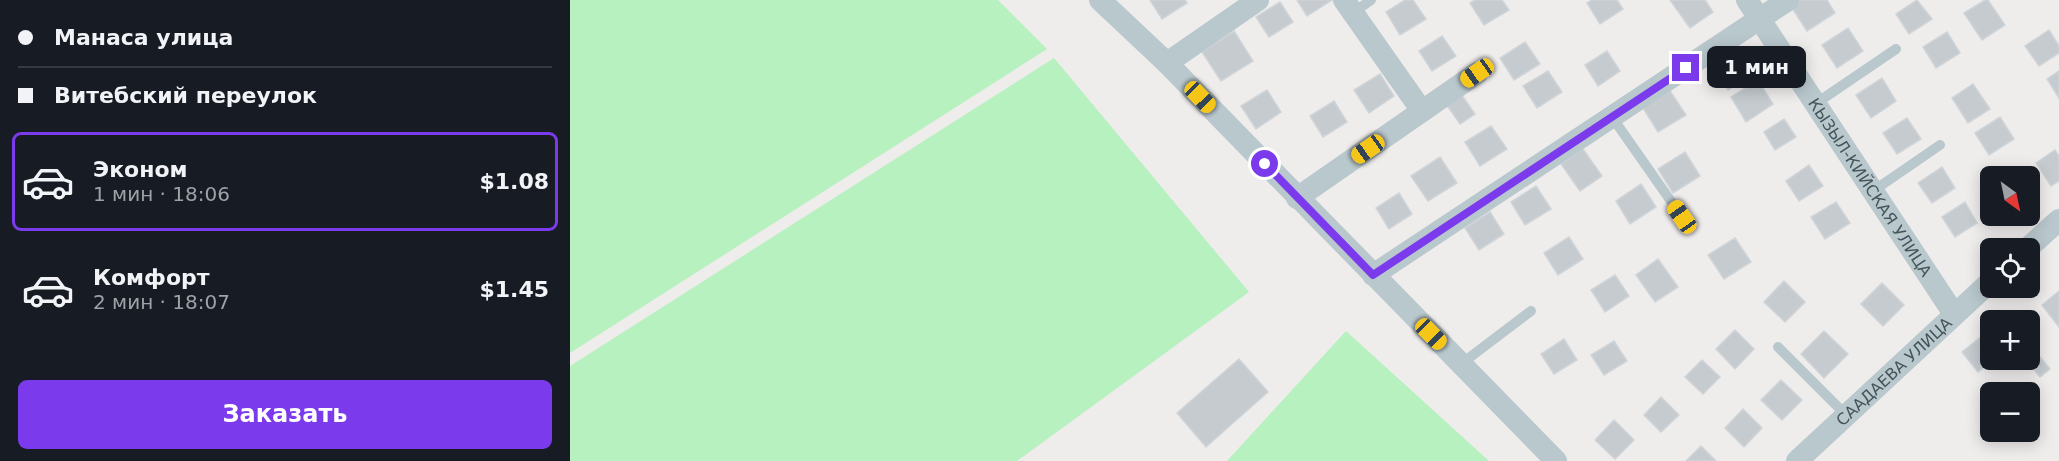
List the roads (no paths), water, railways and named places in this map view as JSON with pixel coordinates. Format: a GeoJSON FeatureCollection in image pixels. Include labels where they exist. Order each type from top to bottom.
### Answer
{"type":"FeatureCollection","features":[{"type":"Feature","properties":{"kind":"street"},"geometry":{"type":"LineString","coordinates":[[1100,0],[1167,63],[1556,461]]}},
{"type":"Feature","properties":{"kind":"street"},"geometry":{"type":"LineString","coordinates":[[1167,63],[1258,0]]}},
{"type":"Feature","properties":{"kind":"street","name":"КЫЗЫЛ-КИЙСКАЯ УЛИЦА"},"geometry":{"type":"LineString","coordinates":[[1747,0],[1954,314]]}},
{"type":"Feature","properties":{"kind":"street"},"geometry":{"type":"LineString","coordinates":[[1373,275],[1788,0]]}},
{"type":"Feature","properties":{"kind":"street"},"geometry":{"type":"LineString","coordinates":[[1348,6],[1422,111]]}},
{"type":"Feature","properties":{"kind":"street"},"geometry":{"type":"LineString","coordinates":[[1297,198],[1477,73]]}},
{"type":"Feature","properties":{"kind":"street"},"geometry":{"type":"LineString","coordinates":[[2039,238],[2059,220]]}},
{"type":"Feature","properties":{"kind":"street","name":"СААДАЕВА УЛИЦА"},"geometry":{"type":"LineString","coordinates":[[1797,461],[1980,291]]}},
{"type":"Feature","properties":{"kind":"lane"},"geometry":{"type":"LineString","coordinates":[[1348,6],[1371,0]]}},
{"type":"Feature","properties":{"kind":"lane"},"geometry":{"type":"LineString","coordinates":[[1815,104],[1896,50]]}},
{"type":"Feature","properties":{"kind":"lane"},"geometry":{"type":"LineString","coordinates":[[1612,117],[1682,217]]}},
{"type":"Feature","properties":{"kind":"lane"},"geometry":{"type":"LineString","coordinates":[[1873,191],[1940,145]]}},
{"type":"Feature","properties":{"kind":"lane"},"geometry":{"type":"LineString","coordinates":[[1461,364],[1530,311]]}},
{"type":"Feature","properties":{"kind":"lane"},"geometry":{"type":"LineString","coordinates":[[1778,347],[1846,415]]}}]}
